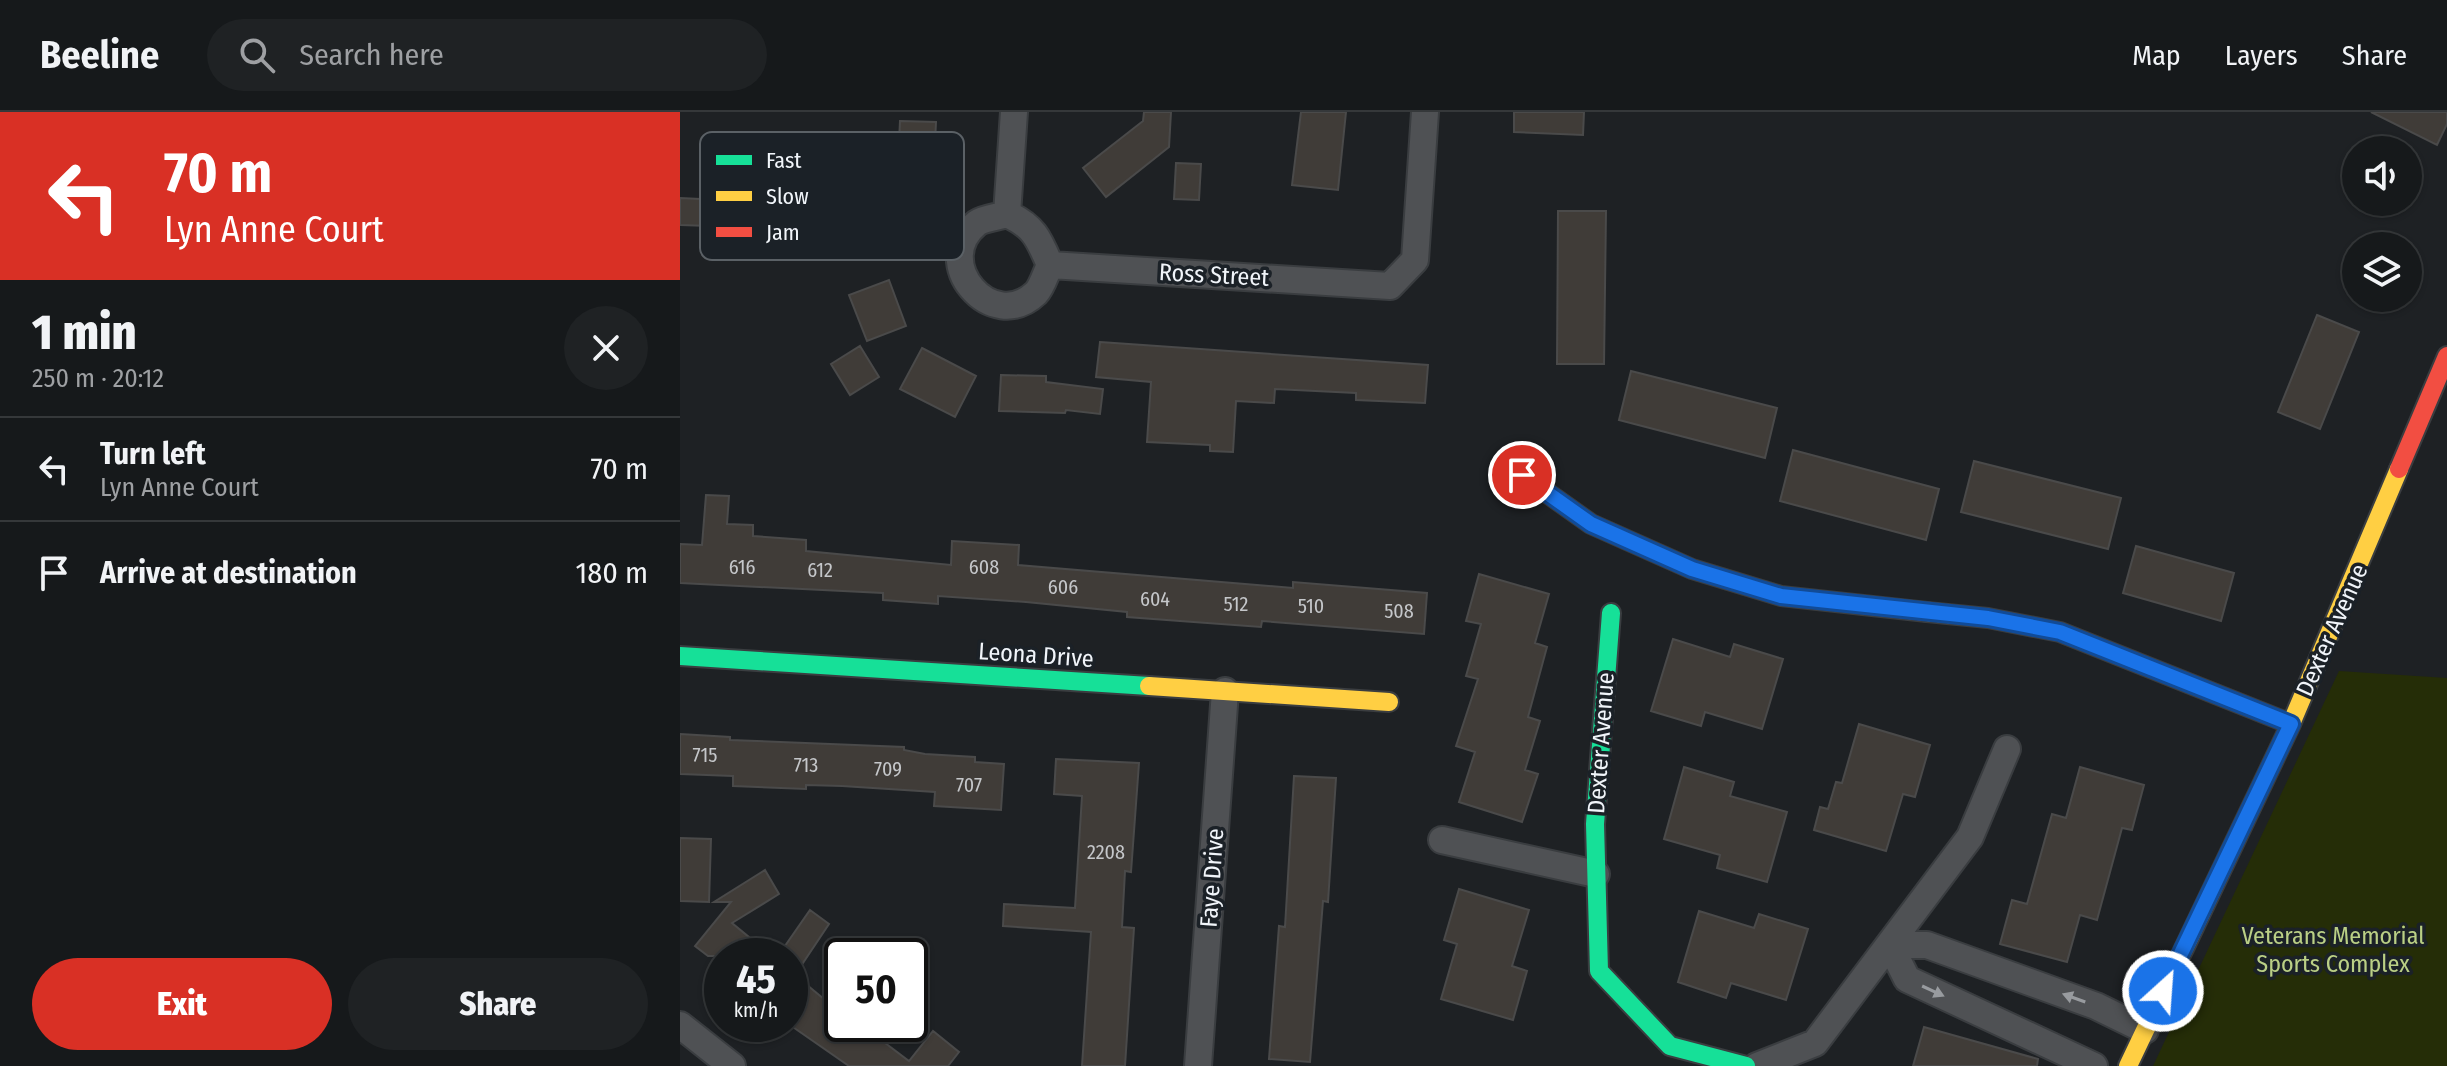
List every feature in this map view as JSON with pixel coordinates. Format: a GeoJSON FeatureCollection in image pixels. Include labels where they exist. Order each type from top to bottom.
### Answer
{"type":"FeatureCollection","features":[{"type":"Feature","properties":{"kind":"street"},"geometry":{"type":"LineString","coordinates":[[1007,214],[1014,112]]}},
{"type":"Feature","properties":{"kind":"street","name":"Ross Street"},"geometry":{"type":"LineString","coordinates":[[1050,265],[1390,286],[1415,260],[1425,112]]}},
{"type":"Feature","properties":{"kind":"street"},"geometry":{"type":"LineString","coordinates":[[960,260],[961,277],[981,300],[1010,306],[1037,293],[1050,265],[1041,243],[1026,222],[1007,214],[978,223],[964,242]]}},
{"type":"Feature","properties":{"kind":"street","name":"Dexter Avenue"},"geometry":{"type":"LineString","coordinates":[[2128,1066],[2291,724],[2447,356]]}},
{"type":"Feature","properties":{"kind":"street"},"geometry":{"type":"LineString","coordinates":[[1522,475],[1591,524],[1692,569],[1781,596],[1988,618],[2060,632],[2291,724]]}},
{"type":"Feature","properties":{"kind":"street","name":"Dexter Avenue"},"geometry":{"type":"LineString","coordinates":[[1611,613],[1595,824],[1599,971],[1670,1046],[1746,1066]]}},
{"type":"Feature","properties":{"kind":"street","name":"Leona Drive"},"geometry":{"type":"LineString","coordinates":[[680,656],[1389,702]]}},
{"type":"Feature","properties":{"kind":"street","name":"Faye Drive"},"geometry":{"type":"LineString","coordinates":[[1198,1066],[1225,691]]}},
{"type":"Feature","properties":{"kind":"street"},"geometry":{"type":"LineString","coordinates":[[1757,1066],[1815,1043],[1970,837],[2007,749]]}},
{"type":"Feature","properties":{"kind":"street"},"geometry":{"type":"LineString","coordinates":[[1442,840],[1596,874]]}},
{"type":"Feature","properties":{"kind":"street"},"geometry":{"type":"LineString","coordinates":[[1890,945],[1927,945],[2107,1011],[2145,1030]]}},
{"type":"Feature","properties":{"kind":"street"},"geometry":{"type":"LineString","coordinates":[[1890,945],[1907,979],[2094,1066]]}},
{"type":"Feature","properties":{"kind":"street"},"geometry":{"type":"LineString","coordinates":[[680,1025],[732,1066]]}},
{"type":"Feature","properties":{"kind":"green space","name":"Veterans Memorial Sports Complex"},"geometry":{"type":"Polygon","coordinates":[[[2339,671],[2447,678],[2447,1066],[2153,1066],[2339,671]]]}},
{"type":"Feature","properties":{"kind":"building"},"geometry":{"type":"Polygon","coordinates":[[[1144,112],[1171,112],[1169,147],[1106,197],[1083,168],[1143,121],[1144,112]]]}},
{"type":"Feature","properties":{"kind":"building"},"geometry":{"type":"Polygon","coordinates":[[[1301,112],[1346,112],[1338,190],[1292,185],[1301,112]]]}},
{"type":"Feature","properties":{"kind":"building"},"geometry":{"type":"Polygon","coordinates":[[[1514,112],[1584,112],[1583,135],[1514,132],[1514,112]]]}},
{"type":"Feature","properties":{"kind":"building"},"geometry":{"type":"Polygon","coordinates":[[[2371,112],[2447,112],[2447,124],[2437,145],[2371,112]]]}},
{"type":"Feature","properties":{"kind":"building"},"geometry":{"type":"Polygon","coordinates":[[[900,121],[936,122],[936,132],[899,132],[900,121]]]}},
{"type":"Feature","properties":{"kind":"building"},"geometry":{"type":"Polygon","coordinates":[[[1176,163],[1201,164],[1199,200],[1174,199],[1176,163]]]}},
{"type":"Feature","properties":{"kind":"building"},"geometry":{"type":"Polygon","coordinates":[[[680,198],[700,199],[700,226],[680,225],[680,198]]]}},
{"type":"Feature","properties":{"kind":"building"},"geometry":{"type":"Polygon","coordinates":[[[1558,211],[1606,211],[1604,364],[1557,364],[1558,211]]]}},
{"type":"Feature","properties":{"kind":"building"},"geometry":{"type":"Polygon","coordinates":[[[889,280],[906,326],[867,341],[849,295],[889,280]]]}},
{"type":"Feature","properties":{"kind":"building"},"geometry":{"type":"Polygon","coordinates":[[[2317,315],[2359,332],[2320,429],[2278,412],[2317,315]]]}},
{"type":"Feature","properties":{"kind":"building"},"geometry":{"type":"Polygon","coordinates":[[[1100,342],[1428,365],[1425,403],[1356,400],[1356,393],[1275,389],[1274,403],[1236,401],[1233,452],[1210,451],[1210,445],[1147,442],[1151,382],[1096,377],[1100,342]]]}},
{"type":"Feature","properties":{"kind":"building"},"geometry":{"type":"Polygon","coordinates":[[[860,346],[879,377],[850,395],[831,364],[860,346]]]}},
{"type":"Feature","properties":{"kind":"building"},"geometry":{"type":"Polygon","coordinates":[[[922,348],[976,376],[955,417],[900,389],[922,348]]]}},
{"type":"Feature","properties":{"kind":"building"},"geometry":{"type":"Polygon","coordinates":[[[1631,371],[1777,408],[1765,458],[1619,420],[1631,371]]]}},
{"type":"Feature","properties":{"kind":"building"},"geometry":{"type":"Polygon","coordinates":[[[1001,375],[1046,376],[1046,382],[1103,389],[1100,414],[1066,410],[1065,413],[999,411],[1001,375]]]}},
{"type":"Feature","properties":{"kind":"building"},"geometry":{"type":"Polygon","coordinates":[[[1793,450],[1939,489],[1926,540],[1780,501],[1793,450]]]}},
{"type":"Feature","properties":{"kind":"building"},"geometry":{"type":"Polygon","coordinates":[[[1974,461],[2121,498],[2108,549],[1961,512],[1974,461]]]}},
{"type":"Feature","properties":{"kind":"building"},"geometry":{"type":"Polygon","coordinates":[[[706,495],[729,496],[727,524],[753,525],[753,536],[806,540],[806,551],[951,565],[952,541],[1019,545],[1018,565],[1293,588],[1293,582],[1427,593],[1424,634],[1262,621],[1261,627],[1127,617],[1127,612],[1026,602],[938,596],[938,604],[883,600],[883,593],[680,583],[680,544],[702,545],[706,495]]]}},
{"type":"Feature","properties":{"kind":"building"},"geometry":{"type":"Polygon","coordinates":[[[2136,546],[2234,573],[2221,621],[2123,593],[2136,546]]]}},
{"type":"Feature","properties":{"kind":"building"},"geometry":{"type":"Polygon","coordinates":[[[1479,574],[1549,594],[1535,643],[1547,647],[1528,717],[1540,721],[1525,770],[1538,774],[1522,822],[1459,802],[1475,752],[1456,746],[1478,679],[1466,676],[1481,624],[1466,621],[1479,574]]]}},
{"type":"Feature","properties":{"kind":"building"},"geometry":{"type":"Polygon","coordinates":[[[1673,639],[1730,657],[1734,644],[1783,659],[1762,729],[1705,712],[1701,726],[1651,711],[1673,639]]]}},
{"type":"Feature","properties":{"kind":"building"},"geometry":{"type":"Polygon","coordinates":[[[1859,724],[1930,745],[1915,797],[1903,794],[1886,851],[1814,830],[1820,807],[1828,809],[1836,782],[1842,783],[1859,724]]]}},
{"type":"Feature","properties":{"kind":"building"},"geometry":{"type":"Polygon","coordinates":[[[680,734],[730,737],[730,740],[904,747],[904,750],[925,754],[975,757],[975,762],[1004,764],[1001,810],[934,806],[935,792],[842,786],[806,785],[806,789],[733,786],[733,776],[680,774],[680,734]]]}},
{"type":"Feature","properties":{"kind":"building"},"geometry":{"type":"Polygon","coordinates":[[[1056,759],[1139,763],[1131,872],[1125,871],[1122,927],[1134,928],[1125,1066],[1082,1066],[1091,932],[1003,926],[1004,904],[1075,908],[1082,796],[1054,794],[1056,759]]]}},
{"type":"Feature","properties":{"kind":"building"},"geometry":{"type":"Polygon","coordinates":[[[1684,767],[1734,782],[1730,796],[1787,812],[1767,882],[1717,868],[1720,855],[1664,839],[1684,767]]]}},
{"type":"Feature","properties":{"kind":"building"},"geometry":{"type":"Polygon","coordinates":[[[2080,767],[2144,785],[2132,830],[2122,828],[2097,920],[2080,915],[2067,962],[2000,944],[2012,900],[2027,904],[2052,814],[2066,818],[2080,767]]]}},
{"type":"Feature","properties":{"kind":"building"},"geometry":{"type":"Polygon","coordinates":[[[1294,776],[1336,778],[1328,902],[1323,901],[1310,1062],[1269,1059],[1279,926],[1285,927],[1294,776]]]}},
{"type":"Feature","properties":{"kind":"building"},"geometry":{"type":"Polygon","coordinates":[[[680,838],[711,839],[709,902],[680,901],[680,838]]]}},
{"type":"Feature","properties":{"kind":"building"},"geometry":{"type":"Polygon","coordinates":[[[765,870],[779,894],[732,923],[750,938],[704,938],[704,953],[695,946],[731,902],[714,902],[765,870]]]}},
{"type":"Feature","properties":{"kind":"building"},"geometry":{"type":"Polygon","coordinates":[[[1459,889],[1529,910],[1512,966],[1527,971],[1513,1020],[1441,999],[1457,944],[1444,940],[1459,889]]]}},
{"type":"Feature","properties":{"kind":"building"},"geometry":{"type":"Polygon","coordinates":[[[810,910],[829,924],[808,956],[808,938],[791,938],[810,910]]]}},
{"type":"Feature","properties":{"kind":"building"},"geometry":{"type":"Polygon","coordinates":[[[1699,911],[1754,928],[1759,914],[1808,929],[1786,1000],[1731,983],[1726,998],[1678,982],[1699,911]]]}},
{"type":"Feature","properties":{"kind":"building"},"geometry":{"type":"Polygon","coordinates":[[[808,986],[824,999],[824,1042],[884,1042],[909,1061],[924,1042],[928,1042],[933,1031],[959,1052],[948,1066],[849,1066],[808,1038],[808,986]]]}},
{"type":"Feature","properties":{"kind":"building"},"geometry":{"type":"Polygon","coordinates":[[[1924,1027],[2038,1059],[2037,1066],[1913,1066],[1924,1027]]]}},
{"type":"Feature","properties":{"kind":"traffic: fast"},"geometry":{"type":"LineString","coordinates":[[1611,613],[1595,824],[1599,971],[1670,1046],[1746,1066]]}},
{"type":"Feature","properties":{"kind":"traffic: fast"},"geometry":{"type":"LineString","coordinates":[[680,656],[1149,686]]}},
{"type":"Feature","properties":{"kind":"traffic: slow"},"geometry":{"type":"LineString","coordinates":[[2128,1066],[2291,724],[2399,469]]}},
{"type":"Feature","properties":{"kind":"traffic: slow"},"geometry":{"type":"LineString","coordinates":[[1927,612],[1988,618],[2060,632],[2291,724]]}},
{"type":"Feature","properties":{"kind":"traffic: slow"},"geometry":{"type":"LineString","coordinates":[[1149,686],[1389,702]]}},
{"type":"Feature","properties":{"kind":"traffic: jam"},"geometry":{"type":"LineString","coordinates":[[2399,469],[2447,356]]}},
{"type":"Feature","properties":{"kind":"traffic: jam"},"geometry":{"type":"LineString","coordinates":[[1522,475],[1591,524],[1692,569],[1781,596],[1927,612]]}},
{"type":"Feature","properties":{"kind":"route"},"geometry":{"type":"LineString","coordinates":[[1522,475],[1591,524],[1692,569],[1781,596],[1988,618],[2060,632],[2291,724],[2163,991]]}}]}
